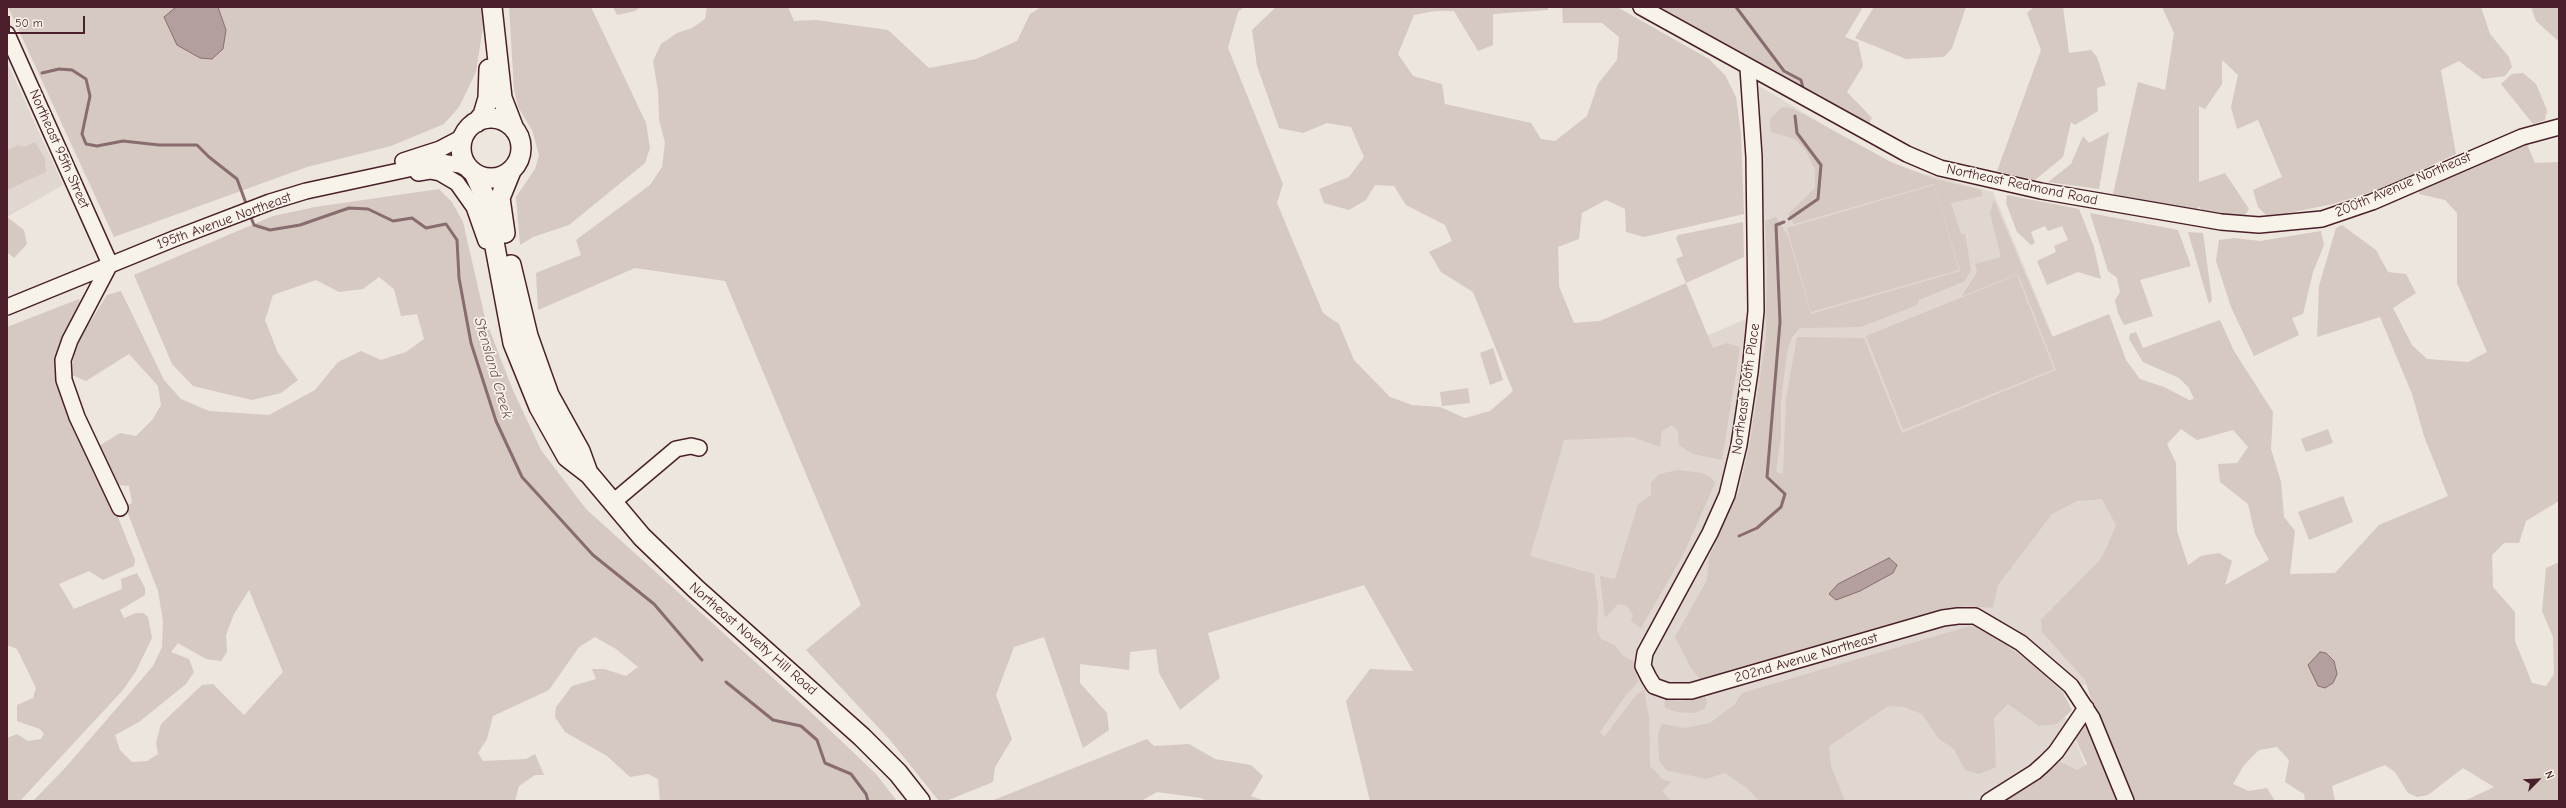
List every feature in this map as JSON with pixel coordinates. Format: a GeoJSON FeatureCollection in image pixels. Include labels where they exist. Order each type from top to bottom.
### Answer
{"type":"FeatureCollection","features":[{"type":"Feature","properties":{"kind":"main road"},"geometry":{"type":"LineString","coordinates":[[492,7],[502,98],[520,142],[520,155],[511,171],[496,178],[487,178],[473,172],[462,156],[464,137],[483,115],[488,98],[492,7]]}},
{"type":"Feature","properties":{"kind":"main road"},"geometry":{"type":"LineString","coordinates":[[477,122],[496,119],[514,129]]}},
{"type":"Feature","properties":{"kind":"main road","name":"Northeast Novelty Hill Road"},"geometry":{"type":"LineString","coordinates":[[511,171],[500,198],[516,291],[528,336],[549,395],[580,451],[589,474]]}},
{"type":"Feature","properties":{"kind":"main road","name":"Northeast Novelty Hill Road"},"geometry":{"type":"LineString","coordinates":[[473,172],[486,199],[513,343],[539,407],[567,457],[589,474],[642,537],[696,589],[862,737],[898,773],[920,801]]}},
{"type":"Feature","properties":{"kind":"street","name":"Northeast Redmond Road"},"geometry":{"type":"LineString","coordinates":[[1641,7],[1748,68],[1906,154],[1954,172],[2041,191],[2221,222],[2260,225],[2322,219]]}},
{"type":"Feature","properties":{"kind":"street","name":"Northeast 95th Street"},"geometry":{"type":"LineString","coordinates":[[7,34],[110,264]]}},
{"type":"Feature","properties":{"kind":"street","name":"Northeast 106th Place"},"geometry":{"type":"LineString","coordinates":[[1654,686],[1643,666],[1645,654],[1710,533],[1727,495],[1740,437],[1750,372],[1756,311],[1754,157],[1748,68]]}},
{"type":"Feature","properties":{"kind":"street","name":"200th Avenue Northeast"},"geometry":{"type":"LineString","coordinates":[[2322,219],[2372,202],[2484,152],[2522,137],[2559,126]]}},
{"type":"Feature","properties":{"kind":"street"},"geometry":{"type":"LineString","coordinates":[[340,182],[440,149],[464,137]]}},
{"type":"Feature","properties":{"kind":"street"},"geometry":{"type":"LineString","coordinates":[[340,182],[441,162],[460,165],[473,172]]}},
{"type":"Feature","properties":{"kind":"street"},"geometry":{"type":"LineString","coordinates":[[340,182],[372,181],[430,171],[449,177],[457,183],[465,191],[480,222],[496,288],[508,322]]}},
{"type":"Feature","properties":{"kind":"street","name":"195th Avenue Northeast"},"geometry":{"type":"LineString","coordinates":[[7,307],[110,264],[227,218],[270,202],[340,182]]}},
{"type":"Feature","properties":{"kind":"street"},"geometry":{"type":"LineString","coordinates":[[110,264],[70,340],[63,360],[64,380],[77,417],[120,508]]}},
{"type":"Feature","properties":{"kind":"street"},"geometry":{"type":"LineString","coordinates":[[612,503],[676,449],[691,446],[699,448]]}},
{"type":"Feature","properties":{"kind":"street","name":"202nd Avenue Northeast"},"geometry":{"type":"LineString","coordinates":[[1654,686],[1668,691],[1691,691],[1958,616],[1975,616],[1986,621],[2021,643],[2062,676],[2086,708],[2126,801]]}},
{"type":"Feature","properties":{"kind":"street"},"geometry":{"type":"LineString","coordinates":[[1990,801],[2035,772],[2046,763],[2056,752],[2086,708]]}},
{"type":"Feature","properties":{"kind":"shaded area"},"geometry":{"type":"Polygon","coordinates":[[[8,7],[176,7],[171,12],[200,58],[212,59],[223,49],[226,30],[218,7],[484,7],[485,14],[476,72],[459,107],[444,124],[391,146],[307,167],[114,237],[8,7]]]}},
{"type":"Feature","properties":{"kind":"shaded area"},"geometry":{"type":"Polygon","coordinates":[[[176,7],[218,7],[226,30],[223,49],[212,59],[200,58],[177,45],[164,17],[176,7]]]}},
{"type":"Feature","properties":{"kind":"shaded area"},"geometry":{"type":"Polygon","coordinates":[[[509,7],[591,7],[646,123],[650,148],[645,163],[569,225],[533,237],[520,245],[516,197],[535,169],[539,155],[532,130],[518,107],[514,89],[509,7]]]}},
{"type":"Feature","properties":{"kind":"shaded area"},"geometry":{"type":"Polygon","coordinates":[[[613,7],[641,7],[635,11],[617,15],[613,7]]]}},
{"type":"Feature","properties":{"kind":"shaded area"},"geometry":{"type":"Polygon","coordinates":[[[707,7],[788,7],[794,21],[816,20],[888,30],[929,68],[976,59],[1017,41],[1030,14],[1041,7],[1244,7],[1238,12],[1228,48],[1283,184],[1277,203],[1323,313],[1339,324],[1354,360],[1390,397],[1412,405],[1440,407],[1465,418],[1490,411],[1513,391],[1473,292],[1441,272],[1429,252],[1452,241],[1445,225],[1406,205],[1394,186],[1375,185],[1366,200],[1349,210],[1324,203],[1319,189],[1349,177],[1364,157],[1351,127],[1327,123],[1303,133],[1279,128],[1257,66],[1252,30],[1276,7],[1548,7],[1548,10],[1493,14],[1493,45],[1478,51],[1454,11],[1435,11],[1414,15],[1398,54],[1413,76],[1442,84],[1445,104],[1531,123],[1541,139],[1555,141],[1587,116],[1598,84],[1617,60],[1619,37],[1602,23],[1563,23],[1562,7],[1617,7],[1709,59],[1725,75],[1736,97],[1741,134],[1744,214],[1644,237],[1626,232],[1625,209],[1606,200],[1582,213],[1579,239],[1558,247],[1559,286],[1574,323],[1600,321],[1686,283],[1713,348],[1727,343],[1740,347],[1722,460],[1693,454],[1679,445],[1678,431],[1672,425],[1662,431],[1660,447],[1632,437],[1564,440],[1530,556],[1594,574],[1598,607],[1597,630],[1601,639],[1615,645],[1622,655],[1633,661],[1638,682],[1626,695],[1600,732],[1604,737],[1637,694],[1644,690],[1649,717],[1650,766],[1662,779],[1671,782],[1662,791],[1671,801],[1370,801],[1346,701],[1370,669],[1413,671],[1364,585],[1208,633],[1220,678],[1180,710],[1159,673],[1156,649],[1130,652],[1129,670],[1080,664],[1080,683],[1107,713],[1109,730],[1083,748],[1044,637],[1014,647],[996,695],[1012,739],[995,767],[993,782],[946,801],[939,801],[890,740],[806,650],[861,605],[725,281],[635,268],[538,310],[536,273],[581,255],[576,240],[650,185],[662,167],[665,143],[659,119],[658,91],[653,61],[661,44],[677,33],[692,28],[705,19],[707,7]]]}},
{"type":"Feature","properties":{"kind":"shaded area"},"geometry":{"type":"Polygon","coordinates":[[[1659,7],[1863,7],[1845,37],[1858,42],[1863,66],[1847,92],[1872,118],[1867,127],[1659,7]]]}},
{"type":"Feature","properties":{"kind":"shaded area"},"geometry":{"type":"Polygon","coordinates":[[[1874,7],[1966,7],[1952,48],[1944,57],[1906,59],[1855,38],[1874,7]]]}},
{"type":"Feature","properties":{"kind":"shaded area"},"geometry":{"type":"Polygon","coordinates":[[[2034,7],[2063,7],[2069,53],[2091,50],[2097,57],[2106,85],[2097,88],[2098,111],[2075,125],[2071,122],[2063,157],[2035,180],[1997,171],[2041,50],[2027,13],[2034,7]]]}},
{"type":"Feature","properties":{"kind":"shaded area"},"geometry":{"type":"Polygon","coordinates":[[[2162,7],[2481,7],[2490,34],[2509,57],[2512,67],[2505,76],[2483,79],[2459,61],[2441,70],[2456,154],[2384,188],[2333,204],[2288,213],[2266,215],[2258,207],[2253,190],[2282,177],[2258,120],[2237,129],[2231,107],[2238,75],[2222,60],[2222,84],[2205,109],[2199,106],[2199,182],[2225,173],[2249,209],[2244,217],[2202,211],[2199,206],[2197,211],[2113,194],[2138,82],[2165,90],[2174,33],[2162,7]]]}},
{"type":"Feature","properties":{"kind":"shaded area"},"geometry":{"type":"Polygon","coordinates":[[[2531,7],[2559,7],[2559,39],[2557,40],[2536,21],[2531,7]]]}},
{"type":"Feature","properties":{"kind":"shaded area"},"geometry":{"type":"Polygon","coordinates":[[[7,62],[63,185],[7,217],[7,62]]]}},
{"type":"Feature","properties":{"kind":"shaded area"},"geometry":{"type":"Polygon","coordinates":[[[2523,73],[2536,84],[2547,110],[2545,120],[2533,124],[2501,84],[2512,74],[2523,73]]]}},
{"type":"Feature","properties":{"kind":"shaded area"},"geometry":{"type":"Polygon","coordinates":[[[1759,86],[1891,165],[1993,192],[2180,642],[2057,697],[2100,801],[1521,801],[1389,470],[1765,311],[1759,86]]]}},
{"type":"Feature","properties":{"kind":"shaded area"},"geometry":{"type":"Polygon","coordinates":[[[1782,107],[1792,108],[1891,162],[1935,179],[1982,191],[1982,196],[1951,203],[1961,234],[1965,234],[1971,270],[1965,281],[1919,300],[1917,305],[1861,327],[1800,328],[1792,337],[1787,352],[1781,401],[1781,436],[1776,472],[1783,474],[1786,399],[1797,337],[1864,338],[1902,433],[2056,370],[2018,274],[1962,296],[1977,272],[1975,264],[2001,257],[1990,213],[1994,200],[2052,337],[2109,314],[2126,360],[2140,379],[2164,387],[2189,400],[2194,399],[2189,388],[2179,378],[2143,362],[2129,339],[2130,334],[2136,332],[2143,348],[2220,320],[2234,351],[2273,412],[2271,449],[2281,482],[2284,517],[2295,531],[2290,574],[2335,573],[2379,525],[2448,496],[2424,436],[2412,394],[2380,317],[2317,337],[2319,286],[2336,228],[2342,225],[2376,250],[2388,272],[2406,274],[2416,293],[2393,308],[2412,345],[2427,359],[2468,362],[2487,352],[2457,283],[2457,213],[2445,200],[2419,194],[2420,188],[2485,159],[2527,144],[2535,163],[2559,162],[2559,501],[2526,521],[2519,543],[2504,543],[2492,555],[2493,587],[2515,612],[2515,641],[2532,683],[2546,686],[2554,674],[2553,637],[2542,611],[2546,568],[2559,562],[2559,801],[2464,801],[2494,787],[2463,768],[2428,795],[2417,797],[2408,793],[2395,772],[2385,765],[2332,786],[2335,801],[2305,801],[2304,794],[2285,782],[2289,760],[2277,747],[2259,750],[2244,765],[2233,784],[2249,791],[2267,788],[2275,801],[2133,801],[2092,702],[2085,680],[2042,632],[2041,620],[2100,560],[2107,547],[2116,525],[2102,499],[2077,501],[2052,514],[1998,585],[1993,608],[1966,606],[1941,610],[1701,680],[1691,668],[1675,637],[1707,580],[1709,557],[1739,491],[1750,442],[1766,337],[1767,262],[1765,221],[1776,217],[1788,236],[1811,314],[1960,271],[1934,184],[1794,224],[1788,214],[1815,188],[1815,170],[1806,151],[1795,139],[1771,132],[1770,119],[1782,107]],[[2181,429],[2167,444],[2176,463],[2177,531],[2188,565],[2201,556],[2219,553],[2232,561],[2225,585],[2269,560],[2255,534],[2248,504],[2220,482],[2218,464],[2237,463],[2248,447],[2233,430],[2197,440],[2181,429]]]}},
{"type":"Feature","properties":{"kind":"shaded area"},"geometry":{"type":"Polygon","coordinates":[[[2109,132],[2099,189],[2048,182],[2071,164],[2083,136],[2089,143],[2109,132]]]}},
{"type":"Feature","properties":{"kind":"shaded area"},"geometry":{"type":"Polygon","coordinates":[[[35,142],[45,159],[46,172],[7,190],[7,150],[18,145],[24,147],[35,142]]]}},
{"type":"Feature","properties":{"kind":"shaded area"},"geometry":{"type":"Polygon","coordinates":[[[1934,185],[1959,270],[1811,312],[1787,228],[1934,185]]]}},
{"type":"Feature","properties":{"kind":"shaded area"},"geometry":{"type":"Polygon","coordinates":[[[439,189],[452,202],[463,222],[485,318],[512,388],[541,450],[586,509],[815,716],[876,774],[897,801],[660,801],[658,779],[648,774],[630,777],[607,756],[565,732],[555,717],[556,707],[572,686],[596,679],[592,669],[604,669],[626,676],[638,667],[616,649],[595,637],[579,647],[549,690],[493,716],[487,739],[478,753],[483,761],[526,759],[535,754],[544,775],[535,775],[519,786],[515,801],[33,801],[65,768],[153,666],[162,647],[163,621],[158,591],[125,506],[132,503],[129,486],[119,485],[99,446],[120,433],[136,436],[153,419],[161,405],[158,386],[129,354],[86,381],[72,375],[74,348],[107,295],[121,291],[164,380],[181,399],[209,411],[269,415],[315,390],[338,362],[361,351],[381,360],[406,352],[424,339],[417,314],[401,316],[394,289],[379,277],[363,289],[339,292],[316,280],[273,295],[265,320],[278,353],[298,380],[281,393],[252,400],[193,386],[172,364],[134,275],[273,216],[315,207],[439,189]],[[249,590],[234,614],[226,635],[227,652],[221,661],[206,659],[178,643],[171,652],[189,659],[194,672],[186,684],[139,722],[115,735],[120,750],[132,762],[147,761],[158,754],[156,743],[161,724],[202,685],[213,684],[244,715],[283,672],[249,590]]]}},
{"type":"Feature","properties":{"kind":"shaded area"},"geometry":{"type":"Polygon","coordinates":[[[2007,195],[2079,209],[2094,247],[2101,279],[2078,272],[2047,285],[2037,261],[2056,252],[2054,246],[2068,240],[2062,226],[2048,231],[2045,226],[2031,232],[2035,243],[2031,245],[2017,232],[2006,203],[2007,195]]]}},
{"type":"Feature","properties":{"kind":"shaded area"},"geometry":{"type":"Polygon","coordinates":[[[2090,213],[2178,230],[2191,266],[2140,280],[2153,316],[2124,325],[2118,313],[2115,300],[2120,292],[2117,278],[2108,271],[2090,213]]]}},
{"type":"Feature","properties":{"kind":"shaded area"},"geometry":{"type":"Polygon","coordinates":[[[7,217],[24,230],[27,244],[14,258],[7,252],[7,217]]]}},
{"type":"Feature","properties":{"kind":"shaded area"},"geometry":{"type":"Polygon","coordinates":[[[1743,222],[1744,257],[1686,283],[1676,259],[1683,256],[1676,238],[1678,235],[1743,222]]]}},
{"type":"Feature","properties":{"kind":"shaded area"},"geometry":{"type":"Polygon","coordinates":[[[2321,231],[2324,245],[2313,272],[2303,314],[2292,318],[2299,335],[2254,356],[2231,307],[2216,261],[2219,240],[2234,238],[2260,241],[2321,231]]]}},
{"type":"Feature","properties":{"kind":"shaded area"},"geometry":{"type":"Polygon","coordinates":[[[2188,232],[2203,233],[2212,300],[2209,304],[2188,232]]]}},
{"type":"Feature","properties":{"kind":"shaded area"},"geometry":{"type":"Polygon","coordinates":[[[2017,275],[2054,369],[1903,430],[1866,336],[2017,275]]]}},
{"type":"Feature","properties":{"kind":"shaded area"},"geometry":{"type":"Polygon","coordinates":[[[79,299],[81,307],[64,332],[56,364],[61,395],[70,421],[115,510],[135,560],[134,566],[103,580],[89,571],[59,584],[74,609],[122,589],[121,579],[137,573],[145,588],[145,595],[120,610],[124,618],[136,613],[143,613],[148,617],[152,638],[136,671],[123,690],[20,801],[7,801],[7,738],[17,734],[28,741],[41,739],[44,734],[40,729],[17,721],[17,705],[33,698],[36,688],[17,649],[7,645],[7,327],[79,299]]]}},
{"type":"Feature","properties":{"kind":"shaded area"},"geometry":{"type":"Polygon","coordinates":[[[1493,348],[1503,380],[1490,385],[1480,353],[1493,348]]]}},
{"type":"Feature","properties":{"kind":"shaded area"},"geometry":{"type":"Polygon","coordinates":[[[1468,388],[1470,403],[1442,406],[1440,392],[1468,388]]]}},
{"type":"Feature","properties":{"kind":"shaded area"},"geometry":{"type":"Polygon","coordinates":[[[2328,429],[2333,443],[2306,452],[2301,439],[2328,429]]]}},
{"type":"Feature","properties":{"kind":"shaded area"},"geometry":{"type":"Polygon","coordinates":[[[1678,470],[1702,473],[1711,478],[1715,483],[1684,553],[1641,628],[1631,621],[1633,615],[1627,606],[1618,604],[1605,618],[1600,576],[1615,579],[1638,504],[1651,495],[1651,483],[1659,474],[1678,470]]]}},
{"type":"Feature","properties":{"kind":"shaded area"},"geometry":{"type":"Polygon","coordinates":[[[2343,496],[2353,522],[2309,540],[2298,512],[2343,496]]]}},
{"type":"Feature","properties":{"kind":"shaded area"},"geometry":{"type":"Polygon","coordinates":[[[1889,558],[1897,565],[1893,573],[1860,591],[1836,600],[1829,594],[1838,584],[1889,558]]]}},
{"type":"Feature","properties":{"kind":"shaded area"},"geometry":{"type":"Polygon","coordinates":[[[1970,626],[1990,634],[2039,669],[2063,693],[2072,710],[2057,724],[2039,726],[2008,704],[1994,718],[1996,767],[1979,774],[1965,770],[1954,749],[1939,739],[1922,714],[1904,707],[1888,706],[1829,746],[1831,766],[1845,801],[1759,801],[1748,789],[1725,773],[1706,779],[1666,770],[1659,760],[1658,734],[1662,724],[1685,728],[1710,723],[1735,704],[1742,693],[1970,626]]]}},
{"type":"Feature","properties":{"kind":"shaded area"},"geometry":{"type":"Polygon","coordinates":[[[2320,652],[2326,653],[2334,661],[2337,674],[2333,683],[2325,688],[2318,686],[2308,665],[2320,652]]]}},
{"type":"Feature","properties":{"kind":"shaded area"},"geometry":{"type":"Polygon","coordinates":[[[1705,697],[1707,703],[1704,709],[1694,713],[1677,712],[1665,708],[1664,703],[1666,699],[1680,701],[1705,697]]]}},
{"type":"Feature","properties":{"kind":"shaded area"},"geometry":{"type":"Polygon","coordinates":[[[2082,726],[2089,726],[2121,801],[2003,801],[2042,777],[2058,761],[2077,770],[2087,764],[2075,738],[2082,726]]]}},
{"type":"Feature","properties":{"kind":"shaded area"},"geometry":{"type":"Polygon","coordinates":[[[1147,739],[1154,746],[1189,744],[1215,759],[1251,765],[1263,776],[1251,796],[1265,801],[1207,801],[1201,798],[1157,792],[1141,801],[991,801],[1147,739]]]}},
{"type":"Feature","properties":{"kind":"waterway"},"geometry":{"type":"LineString","coordinates":[[1736,7],[1784,71],[1801,80],[1803,88]]}},
{"type":"Feature","properties":{"kind":"waterway","name":"Stensland Creek"},"geometry":{"type":"LineString","coordinates":[[42,73],[59,69],[72,70],[86,79],[90,96],[82,134],[86,144],[97,146],[123,141],[159,145],[197,145],[209,157],[237,179],[247,206]]}},
{"type":"Feature","properties":{"kind":"waterway"},"geometry":{"type":"LineString","coordinates":[[1789,219],[1818,199],[1821,165],[1797,133],[1795,116]]}},
{"type":"Feature","properties":{"kind":"waterway","name":"Stensland Creek"},"geometry":{"type":"LineString","coordinates":[[250,215],[254,225],[270,230],[300,225],[349,208],[368,209],[393,221],[412,218],[426,228],[446,224],[457,240],[459,278],[471,343],[496,421],[522,477],[593,555],[654,604],[702,660]]}},
{"type":"Feature","properties":{"kind":"waterway"},"geometry":{"type":"LineString","coordinates":[[1739,536],[1757,528],[1781,507],[1785,494],[1767,477],[1780,322],[1776,225],[1784,222]]}},
{"type":"Feature","properties":{"kind":"waterway","name":"Stensland Creek"},"geometry":{"type":"LineString","coordinates":[[726,682],[773,720],[801,726],[817,740],[825,763],[851,774],[866,794],[868,801]]}}]}
